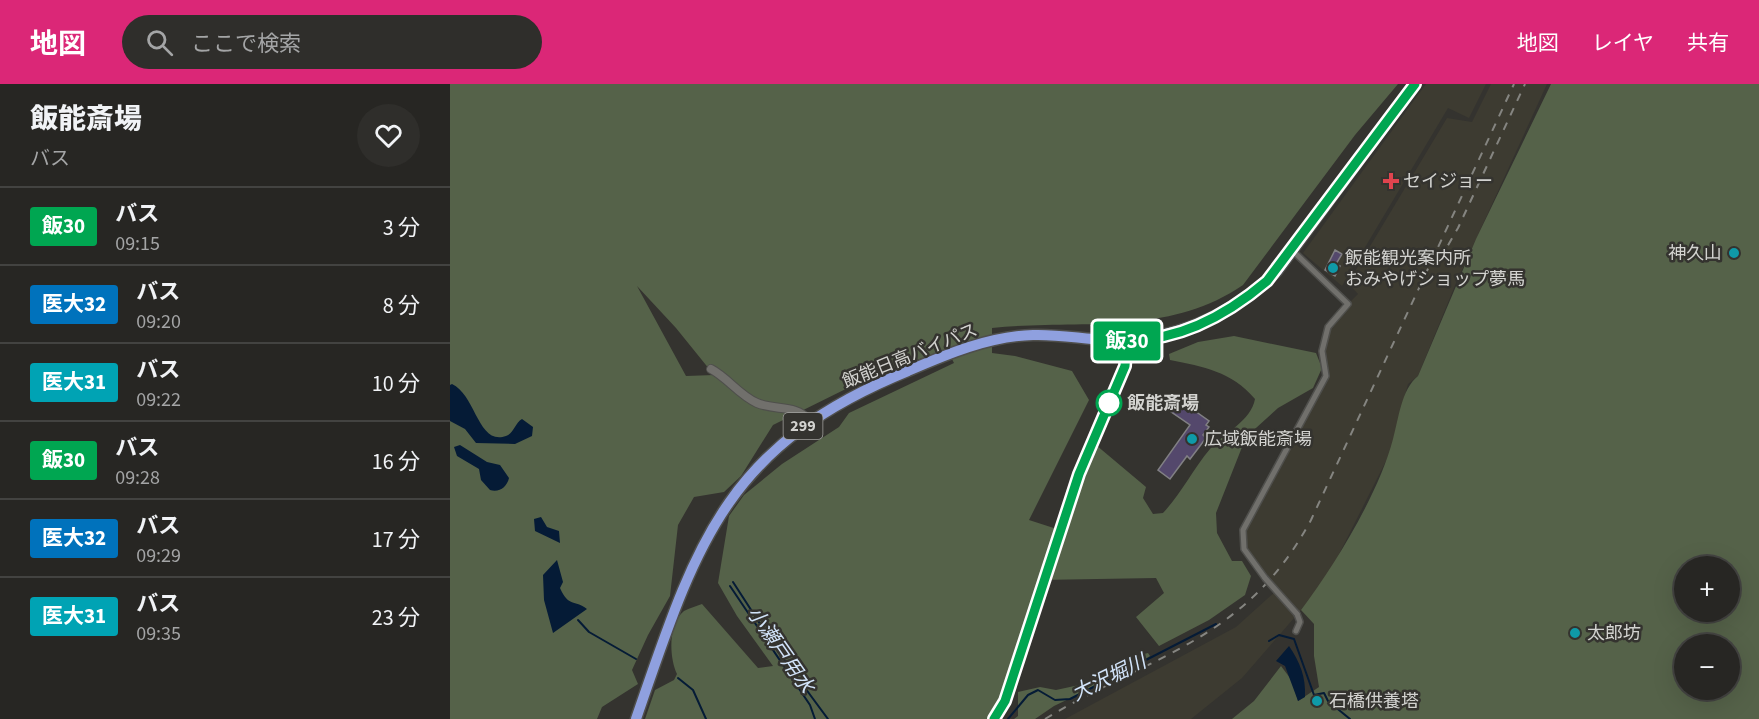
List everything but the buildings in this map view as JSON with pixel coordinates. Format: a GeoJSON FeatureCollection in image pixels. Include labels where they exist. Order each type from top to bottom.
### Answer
{"type":"FeatureCollection","features":[{"type":"Feature","properties":{"kind":"highway","name":"299"},"geometry":{"type":"LineString","coordinates":[[1127,340],[1172,333],[1220,314],[1267,281],[1415,84]]}},
{"type":"Feature","properties":{"kind":"highway","name":"飯能日高バイパス"},"geometry":{"type":"LineString","coordinates":[[636,719],[678,599],[708,533],[736,491],[755,469],[809,420],[888,378],[995,340],[1032,335],[1127,340]]}},
{"type":"Feature","properties":{"kind":"street"},"geometry":{"type":"LineString","coordinates":[[1292,250],[1348,304],[1328,327],[1322,351],[1326,376],[1243,530],[1244,549],[1265,578],[1297,614],[1300,622],[1296,631]]}},
{"type":"Feature","properties":{"kind":"street"},"geometry":{"type":"LineString","coordinates":[[994,719],[1005,701],[1079,474],[1125,366],[1127,340]]}},
{"type":"Feature","properties":{"kind":"street"},"geometry":{"type":"LineString","coordinates":[[711,369],[747,398],[774,408],[798,410],[809,420]]}},
{"type":"Feature","properties":{"kind":"shaded area"},"geometry":{"type":"Polygon","coordinates":[[[1426,84],[1486,84],[1469,118],[1448,108],[1342,286],[1303,253],[1426,84]]]}},
{"type":"Feature","properties":{"kind":"shaded area"},"geometry":{"type":"Polygon","coordinates":[[[1491,84],[1547,84],[1456,283],[1418,376],[1408,384],[1390,453],[1330,572],[1301,610],[1242,678],[1191,719],[1065,719],[1236,627],[1276,591],[1248,558],[1243,530],[1326,376],[1323,357],[1332,320],[1358,294],[1348,283],[1447,118],[1472,122],[1491,84]]]}},
{"type":"Feature","properties":{"kind":"green space"},"geometry":{"type":"Polygon","coordinates":[[[450,84],[1398,84],[1355,135],[1243,285],[1214,301],[1184,312],[1153,319],[1121,323],[992,328],[992,353],[1015,356],[1072,371],[1089,400],[1029,520],[1063,531],[1096,445],[1146,487],[1143,498],[1153,514],[1163,513],[1210,449],[1237,426],[1253,407],[1255,399],[1227,376],[1206,368],[1170,360],[1169,354],[1198,342],[1234,336],[1316,353],[1322,368],[1313,388],[1278,408],[1246,437],[1216,513],[1217,533],[1232,561],[1242,561],[1251,576],[1245,595],[1209,620],[1159,646],[1136,617],[1164,593],[1156,578],[1039,580],[1033,616],[1023,652],[1011,687],[994,719],[645,719],[655,690],[674,680],[677,674],[671,650],[673,632],[679,617],[688,609],[702,604],[758,668],[773,666],[737,616],[718,583],[729,516],[744,495],[782,464],[839,427],[849,413],[954,363],[947,349],[870,377],[773,425],[741,476],[724,492],[694,497],[678,525],[670,596],[632,670],[638,684],[602,707],[597,719],[450,719],[450,84]],[[637,286],[686,376],[714,375],[676,328],[637,286]]]}},
{"type":"Feature","properties":{"kind":"green space"},"geometry":{"type":"Polygon","coordinates":[[[1551,84],[1759,84],[1759,719],[1232,719],[1254,701],[1281,666],[1293,682],[1298,701],[1319,687],[1314,656],[1314,624],[1301,610],[1328,572],[1367,505],[1386,460],[1404,397],[1418,376],[1476,239],[1551,84]]]}},
{"type":"Feature","properties":{"kind":"green space"},"geometry":{"type":"Polygon","coordinates":[[[1148,653],[1150,656],[1125,672],[1054,706],[1035,719],[1014,719],[1018,716],[1018,692],[1040,687],[1056,690],[1093,682],[1119,660],[1148,653]]]}},
{"type":"Feature","properties":{"kind":"water"},"geometry":{"type":"Polygon","coordinates":[[[452,384],[467,398],[489,434],[497,437],[506,436],[522,419],[533,427],[532,436],[515,444],[476,443],[465,429],[450,421],[450,385],[452,384]]]}},
{"type":"Feature","properties":{"kind":"water"},"geometry":{"type":"Polygon","coordinates":[[[460,445],[487,462],[500,465],[509,478],[504,487],[496,491],[490,490],[481,480],[479,469],[457,456],[454,447],[460,445]]]}},
{"type":"Feature","properties":{"kind":"water"},"geometry":{"type":"Polygon","coordinates":[[[541,517],[547,527],[559,531],[560,543],[535,531],[534,519],[541,517]]]}},
{"type":"Feature","properties":{"kind":"water"},"geometry":{"type":"Polygon","coordinates":[[[557,560],[563,582],[560,588],[563,594],[569,601],[587,609],[553,633],[544,600],[543,575],[557,560]]]}},
{"type":"Feature","properties":{"kind":"water"},"geometry":{"type":"Polygon","coordinates":[[[1289,646],[1303,676],[1305,697],[1298,701],[1285,666],[1276,661],[1289,646]]]}},
{"type":"Feature","properties":{"kind":"waterway","name":"小瀬戸用水"},"geometry":{"type":"LineString","coordinates":[[733,582],[777,650],[828,719]]}},
{"type":"Feature","properties":{"kind":"waterway","name":"小瀬戸用水"},"geometry":{"type":"LineString","coordinates":[[730,586],[810,705],[815,719]]}},
{"type":"Feature","properties":{"kind":"waterway"},"geometry":{"type":"LineString","coordinates":[[578,620],[589,632],[636,659]]}},
{"type":"Feature","properties":{"kind":"waterway","name":"大沢堀川"},"geometry":{"type":"LineString","coordinates":[[1008,719],[1028,695],[1038,690],[1055,700],[1070,699],[1216,624]]}},
{"type":"Feature","properties":{"kind":"waterway"},"geometry":{"type":"LineString","coordinates":[[1269,641],[1279,635],[1294,639],[1314,695],[1324,693],[1328,701],[1350,719]]}},
{"type":"Feature","properties":{"kind":"waterway"},"geometry":{"type":"LineString","coordinates":[[678,678],[693,690],[706,719]]}},
{"type":"Feature","properties":{"kind":"railway"},"geometry":{"type":"LineString","coordinates":[[1045,719],[1193,641],[1226,619],[1257,593],[1285,561],[1311,520],[1514,84]]}},
{"type":"Feature","properties":{"kind":"railway"},"geometry":{"type":"LineString","coordinates":[[1440,259],[1458,228],[1525,84]]}},
{"type":"Feature","properties":{"kind":"bus line","name":"飯30"},"geometry":{"type":"LineString","coordinates":[[994,719],[1005,701],[1034,618],[1079,474],[1125,366],[1127,340],[1154,337],[1194,326],[1236,305],[1267,281],[1277,271],[1415,84]]}},
{"type":"Feature","properties":{"kind":"place","name":"セイジョー"},"geometry":{"type":"Point","coordinates":[1391,181]}},
{"type":"Feature","properties":{"kind":"place","name":"神久山"},"geometry":{"type":"Point","coordinates":[1734,253]}},
{"type":"Feature","properties":{"kind":"place","name":"飯能観光案内所 おみやげショップ夢馬"},"geometry":{"type":"Point","coordinates":[1333,268]}},
{"type":"Feature","properties":{"kind":"place","name":"飯能斎場"},"geometry":{"type":"Point","coordinates":[1109,403]}},
{"type":"Feature","properties":{"kind":"place","name":"広域飯能斎場"},"geometry":{"type":"Point","coordinates":[1192,439]}},
{"type":"Feature","properties":{"kind":"place","name":"太郎坊"},"geometry":{"type":"Point","coordinates":[1575,633]}},
{"type":"Feature","properties":{"kind":"place","name":"石橋供養塔"},"geometry":{"type":"Point","coordinates":[1317,701]}}]}
